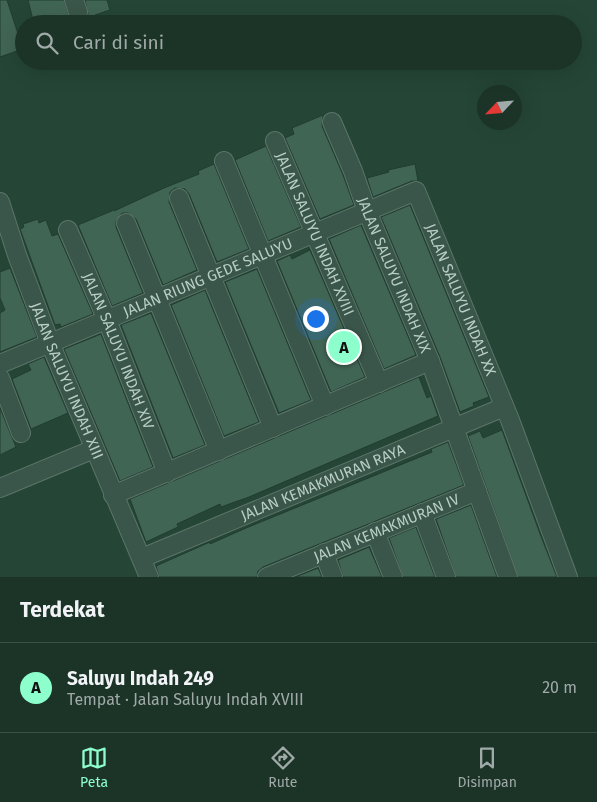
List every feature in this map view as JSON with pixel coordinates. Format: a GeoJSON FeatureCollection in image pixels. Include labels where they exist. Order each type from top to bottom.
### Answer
{"type":"FeatureCollection","features":[{"type":"Feature","properties":{"kind":"street","name":"JALAN SALUYU INDAH XIX"},"geometry":{"type":"LineString","coordinates":[[332,122],[430,361],[508,577]]}},
{"type":"Feature","properties":{"kind":"street","name":"JALAN SALUYU INDAH XVIII"},"geometry":{"type":"LineString","coordinates":[[275,141],[379,383]]}},
{"type":"Feature","properties":{"kind":"street"},"geometry":{"type":"LineString","coordinates":[[224,161],[326,406]]}},
{"type":"Feature","properties":{"kind":"street","name":"JALAN RIUNG GEDE SALUYU"},"geometry":{"type":"LineString","coordinates":[[0,364],[416,191]]}},
{"type":"Feature","properties":{"kind":"street","name":"JALAN SALUYU INDAH XX"},"geometry":{"type":"LineString","coordinates":[[416,191],[504,407],[568,577]]}},
{"type":"Feature","properties":{"kind":"street"},"geometry":{"type":"LineString","coordinates":[[179,198],[273,428]]}},
{"type":"Feature","properties":{"kind":"street","name":"JALAN SALUYU INDAH XIII"},"geometry":{"type":"LineString","coordinates":[[0,202],[50,343],[149,577]]}},
{"type":"Feature","properties":{"kind":"street"},"geometry":{"type":"LineString","coordinates":[[126,223],[219,451]]}},
{"type":"Feature","properties":{"kind":"street","name":"JALAN SALUYU INDAH XIV"},"geometry":{"type":"LineString","coordinates":[[68,230],[107,320],[167,473]]}},
{"type":"Feature","properties":{"kind":"street"},"geometry":{"type":"LineString","coordinates":[[113,495],[430,361]]}},
{"type":"Feature","properties":{"kind":"street"},"geometry":{"type":"LineString","coordinates":[[0,378],[21,432]]}},
{"type":"Feature","properties":{"kind":"street","name":"JALAN KEMAKMURAN RAYA"},"geometry":{"type":"LineString","coordinates":[[142,558],[504,407]]}},
{"type":"Feature","properties":{"kind":"street"},"geometry":{"type":"LineString","coordinates":[[0,488],[94,449]]}},
{"type":"Feature","properties":{"kind":"street","name":"JALAN KEMAKMURAN IV"},"geometry":{"type":"LineString","coordinates":[[267,577],[477,491]]}},
{"type":"Feature","properties":{"kind":"street"},"geometry":{"type":"LineString","coordinates":[[422,513],[446,577]]}},
{"type":"Feature","properties":{"kind":"street"},"geometry":{"type":"LineString","coordinates":[[375,532],[393,577]]}},
{"type":"Feature","properties":{"kind":"street"},"geometry":{"type":"LineString","coordinates":[[324,554],[333,577]]}},
{"type":"Feature","properties":{"kind":"building"},"geometry":{"type":"Polygon","coordinates":[[[0,0],[7,0],[15,24],[15,52],[0,57],[0,0]]]}},
{"type":"Feature","properties":{"kind":"building"},"geometry":{"type":"Polygon","coordinates":[[[28,0],[64,0],[69,15],[32,15],[28,0]]]}},
{"type":"Feature","properties":{"kind":"building"},"geometry":{"type":"Polygon","coordinates":[[[85,0],[107,0],[110,10],[95,15],[88,14],[85,0]]]}},
{"type":"Feature","properties":{"kind":"building"},"geometry":{"type":"Polygon","coordinates":[[[323,115],[322,126],[354,205],[320,219],[285,138],[294,134],[292,128],[323,115]]]}},
{"type":"Feature","properties":{"kind":"building"},"geometry":{"type":"Polygon","coordinates":[[[266,146],[301,227],[268,241],[235,160],[266,146]]]}},
{"type":"Feature","properties":{"kind":"building"},"geometry":{"type":"Polygon","coordinates":[[[214,164],[249,249],[217,262],[189,194],[185,189],[175,188],[170,192],[169,202],[197,270],[163,285],[136,219],[128,213],[122,213],[116,221],[116,227],[143,293],[112,306],[78,225],[199,174],[198,171],[214,164]]]}},
{"type":"Feature","properties":{"kind":"building"},"geometry":{"type":"Polygon","coordinates":[[[415,164],[418,181],[412,181],[373,197],[367,178],[389,172],[388,170],[415,164]]]}},
{"type":"Feature","properties":{"kind":"building"},"geometry":{"type":"Polygon","coordinates":[[[410,205],[489,397],[473,403],[474,406],[460,412],[440,357],[381,217],[410,205]]]}},
{"type":"Feature","properties":{"kind":"building"},"geometry":{"type":"Polygon","coordinates":[[[38,219],[39,223],[46,220],[52,236],[58,234],[93,314],[61,327],[60,324],[55,325],[20,229],[24,227],[23,224],[38,219]]]}},
{"type":"Feature","properties":{"kind":"building"},"geometry":{"type":"Polygon","coordinates":[[[361,225],[416,355],[384,369],[329,239],[361,225]]]}},
{"type":"Feature","properties":{"kind":"building"},"geometry":{"type":"Polygon","coordinates":[[[310,250],[365,377],[331,392],[277,261],[290,255],[292,259],[310,250]]]}},
{"type":"Feature","properties":{"kind":"building"},"geometry":{"type":"Polygon","coordinates":[[[10,268],[37,337],[0,352],[0,313],[5,310],[0,298],[0,272],[10,268]]]}},
{"type":"Feature","properties":{"kind":"building"},"geometry":{"type":"Polygon","coordinates":[[[257,269],[311,400],[279,413],[225,282],[257,269]]]}},
{"type":"Feature","properties":{"kind":"building"},"geometry":{"type":"Polygon","coordinates":[[[205,290],[259,422],[224,436],[171,305],[205,290]]]}},
{"type":"Feature","properties":{"kind":"building"},"geometry":{"type":"Polygon","coordinates":[[[151,313],[205,445],[173,458],[121,325],[151,313]]]}},
{"type":"Feature","properties":{"kind":"building"},"geometry":{"type":"Polygon","coordinates":[[[101,334],[153,467],[120,481],[64,349],[101,334]]]}},
{"type":"Feature","properties":{"kind":"building"},"geometry":{"type":"Polygon","coordinates":[[[44,357],[68,413],[31,429],[12,379],[31,370],[28,364],[44,357]]]}},
{"type":"Feature","properties":{"kind":"building"},"geometry":{"type":"Polygon","coordinates":[[[419,377],[427,398],[431,396],[438,416],[249,497],[221,507],[220,504],[177,524],[178,527],[146,542],[130,499],[419,377]]]}},
{"type":"Feature","properties":{"kind":"building"},"geometry":{"type":"Polygon","coordinates":[[[0,408],[16,447],[0,455],[0,408]]]}},
{"type":"Feature","properties":{"kind":"building"},"geometry":{"type":"Polygon","coordinates":[[[502,430],[557,577],[518,577],[468,436],[480,431],[483,438],[502,430]]]}},
{"type":"Feature","properties":{"kind":"building"},"geometry":{"type":"Polygon","coordinates":[[[448,442],[464,485],[263,567],[258,571],[257,577],[159,577],[156,566],[210,542],[210,544],[432,452],[431,449],[448,442]]]}},
{"type":"Feature","properties":{"kind":"building"},"geometry":{"type":"Polygon","coordinates":[[[471,505],[497,577],[456,577],[436,519],[471,505]]]}},
{"type":"Feature","properties":{"kind":"building"},"geometry":{"type":"Polygon","coordinates":[[[416,527],[435,577],[403,577],[389,538],[416,527]]]}},
{"type":"Feature","properties":{"kind":"building"},"geometry":{"type":"Polygon","coordinates":[[[369,547],[382,577],[343,577],[338,560],[369,547]]]}},
{"type":"Feature","properties":{"kind":"building"},"geometry":{"type":"Polygon","coordinates":[[[318,568],[322,577],[295,577],[318,568]]]}},
{"type":"Feature","properties":{"kind":"place","name":"Saluyu Indah 249"},"geometry":{"type":"Point","coordinates":[344,347]}}]}
